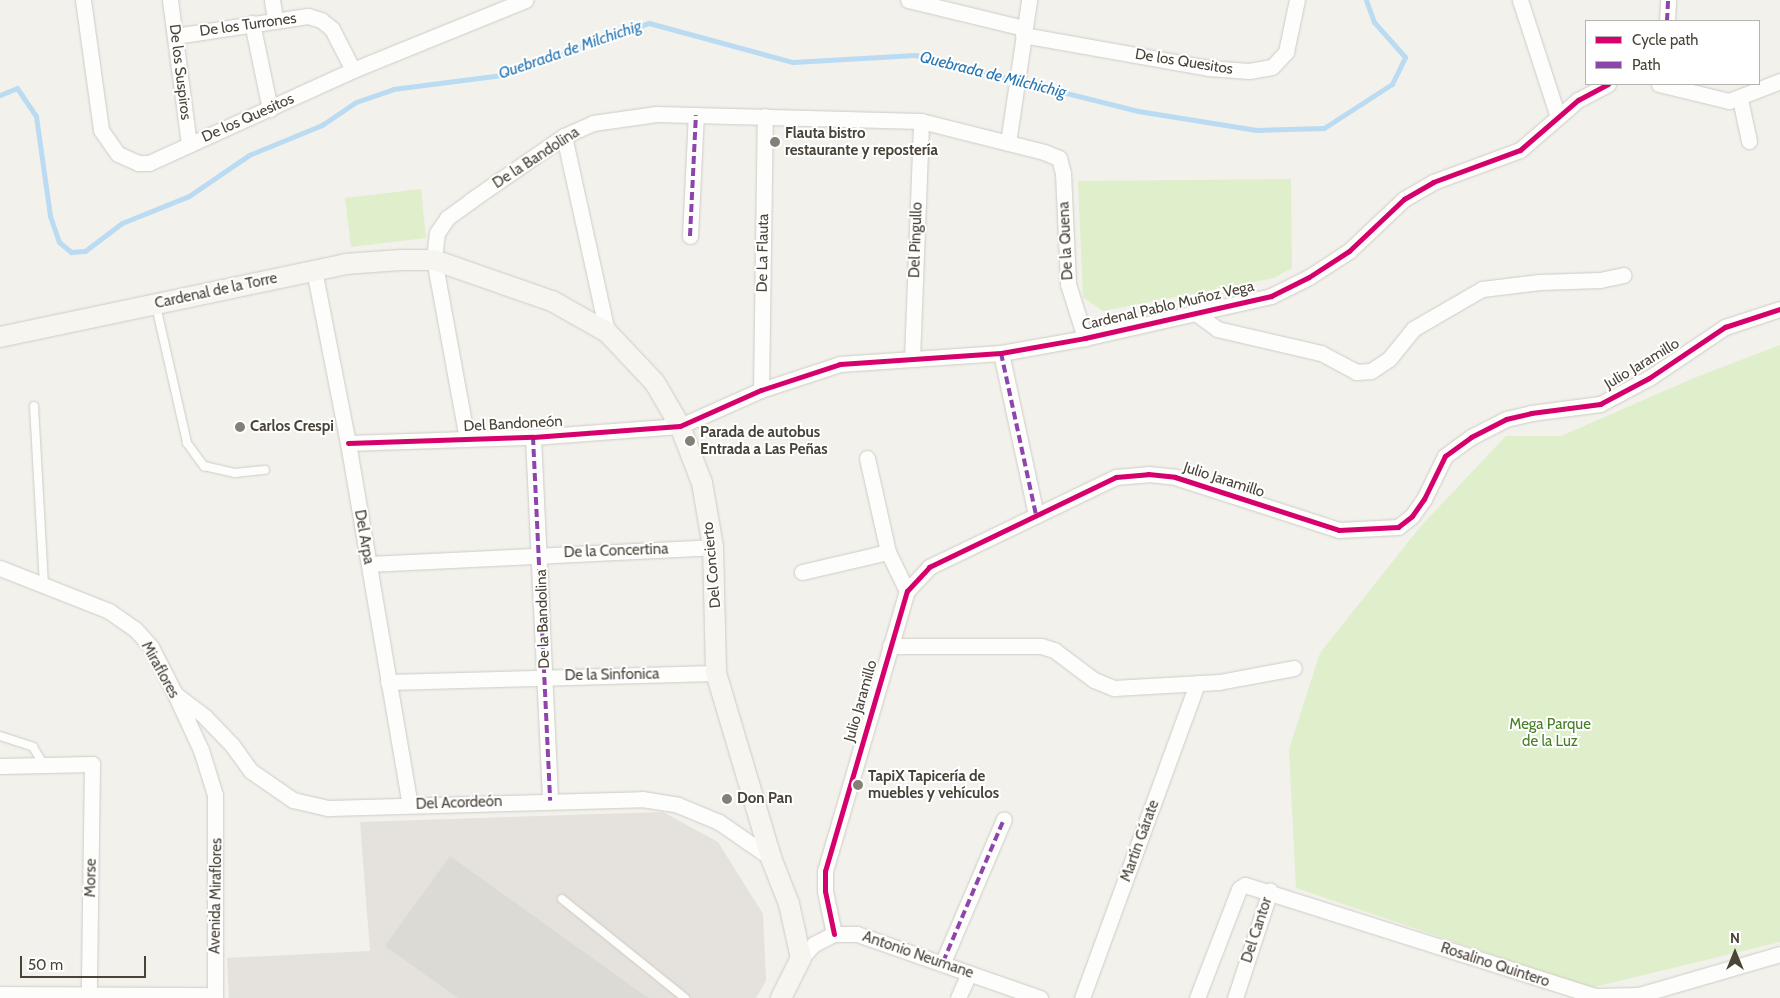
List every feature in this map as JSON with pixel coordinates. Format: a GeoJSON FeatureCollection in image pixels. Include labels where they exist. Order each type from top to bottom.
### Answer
{"type":"FeatureCollection","features":[{"type":"Feature","properties":{"kind":"street","name":"De los Quesitos"},"geometry":{"type":"LineString","coordinates":[[83,0],[102,130],[118,154],[138,163],[149,163],[353,70],[525,0]]}},
{"type":"Feature","properties":{"kind":"street","name":"De los Suspiros"},"geometry":{"type":"LineString","coordinates":[[170,0],[189,145]]}},
{"type":"Feature","properties":{"kind":"street"},"geometry":{"type":"LineString","coordinates":[[272,0],[275,19]]}},
{"type":"Feature","properties":{"kind":"street","name":"De los Quesitos"},"geometry":{"type":"LineString","coordinates":[[908,0],[1023,31],[1208,68],[1249,71],[1272,67],[1286,52],[1297,0]]}},
{"type":"Feature","properties":{"kind":"street"},"geometry":{"type":"LineString","coordinates":[[1008,143],[1029,0]]}},
{"type":"Feature","properties":{"kind":"street"},"geometry":{"type":"LineString","coordinates":[[1520,0],[1558,117]]}},
{"type":"Feature","properties":{"kind":"street"},"geometry":{"type":"LineString","coordinates":[[1668,0],[1668,20]]}},
{"type":"Feature","properties":{"kind":"street","name":"De los Turrones"},"geometry":{"type":"LineString","coordinates":[[175,36],[275,19],[308,16],[321,20],[332,29],[353,70]]}},
{"type":"Feature","properties":{"kind":"street"},"geometry":{"type":"LineString","coordinates":[[252,23],[270,109]]}},
{"type":"Feature","properties":{"kind":"street"},"geometry":{"type":"LineString","coordinates":[[1668,85],[1730,101],[1740,99],[1780,81]]}},
{"type":"Feature","properties":{"kind":"street","name":"Cardenal Pablo Muñoz Vega"},"geometry":{"type":"LineString","coordinates":[[680,426],[761,390],[840,364],[1001,353],[1085,338],[1271,296],[1309,277],[1349,251],[1404,199],[1433,182],[1520,150],[1578,100],[1606,85]]}},
{"type":"Feature","properties":{"kind":"street"},"geometry":{"type":"LineString","coordinates":[[1740,99],[1749,141]]}},
{"type":"Feature","properties":{"kind":"street","name":"De la Bandolina"},"geometry":{"type":"LineString","coordinates":[[467,439],[434,260],[437,233],[447,218],[564,136],[592,122],[656,114],[920,121],[1044,152]]}},
{"type":"Feature","properties":{"kind":"street"},"geometry":{"type":"LineString","coordinates":[[690,236],[696,115]]}},
{"type":"Feature","properties":{"kind":"street","name":"De La Flauta"},"geometry":{"type":"LineString","coordinates":[[761,390],[765,116]]}},
{"type":"Feature","properties":{"kind":"street","name":"Del Pingullo"},"geometry":{"type":"LineString","coordinates":[[912,359],[920,121]]}},
{"type":"Feature","properties":{"kind":"street"},"geometry":{"type":"LineString","coordinates":[[564,136],[607,332]]}},
{"type":"Feature","properties":{"kind":"street","name":"De la Quena"},"geometry":{"type":"LineString","coordinates":[[1044,152],[1059,158],[1063,173],[1068,284],[1085,338]]}},
{"type":"Feature","properties":{"kind":"street","name":"Cardenal de la Torre"},"geometry":{"type":"LineString","coordinates":[[0,337],[345,264],[434,260]]}},
{"type":"Feature","properties":{"kind":"street","name":"Del Concierto"},"geometry":{"type":"LineString","coordinates":[[434,260],[552,301],[607,332],[655,383],[680,426],[702,483],[713,547],[716,673],[771,858],[790,904],[801,958]]}},
{"type":"Feature","properties":{"kind":"street","name":"Del Arpa"},"geometry":{"type":"LineString","coordinates":[[314,270],[348,443],[410,805]]}},
{"type":"Feature","properties":{"kind":"street"},"geometry":{"type":"LineString","coordinates":[[1194,312],[1217,329],[1322,353],[1356,372],[1371,371],[1389,359],[1413,329],[1482,289],[1540,282],[1600,280],[1622,275]]}},
{"type":"Feature","properties":{"kind":"street","name":"Julio Jaramillo"},"geometry":{"type":"LineString","coordinates":[[834,934],[825,890],[825,871],[907,591],[929,567],[1116,477],[1148,474],[1175,477],[1339,530],[1398,528],[1412,516],[1424,499],[1445,456],[1471,437],[1506,420],[1531,413],[1600,404],[1649,378],[1725,327],[1780,309]]}},
{"type":"Feature","properties":{"kind":"street"},"geometry":{"type":"LineString","coordinates":[[1001,353],[1036,516]]}},
{"type":"Feature","properties":{"kind":"street","name":"Del Bandoneón"},"geometry":{"type":"LineString","coordinates":[[348,443],[533,437],[680,426]]}},
{"type":"Feature","properties":{"kind":"street","name":"De la Bandolina"},"geometry":{"type":"LineString","coordinates":[[533,437],[541,554],[550,801]]}},
{"type":"Feature","properties":{"kind":"street"},"geometry":{"type":"LineString","coordinates":[[867,458],[888,552],[907,591]]}},
{"type":"Feature","properties":{"kind":"street","name":"De la Concertina"},"geometry":{"type":"LineString","coordinates":[[369,564],[713,547]]}},
{"type":"Feature","properties":{"kind":"street"},"geometry":{"type":"LineString","coordinates":[[802,572],[888,552]]}},
{"type":"Feature","properties":{"kind":"street","name":"Miraflores"},"geometry":{"type":"LineString","coordinates":[[0,568],[109,611],[135,629],[151,647],[175,694],[201,750],[215,795]]}},
{"type":"Feature","properties":{"kind":"street"},"geometry":{"type":"LineString","coordinates":[[890,646],[1041,646],[1054,650],[1094,680],[1114,688],[1198,683],[1294,668]]}},
{"type":"Feature","properties":{"kind":"street","name":"De la Sinfonica"},"geometry":{"type":"LineString","coordinates":[[388,682],[544,676],[716,673]]}},
{"type":"Feature","properties":{"kind":"street","name":"Martín Gárate"},"geometry":{"type":"LineString","coordinates":[[1082,998],[1198,683]]}},
{"type":"Feature","properties":{"kind":"street","name":"Del Acordeón"},"geometry":{"type":"LineString","coordinates":[[175,694],[212,724],[251,771],[293,800],[329,808],[642,799],[678,805],[726,826],[771,858]]}},
{"type":"Feature","properties":{"kind":"street","name":"Morse"},"geometry":{"type":"LineString","coordinates":[[44,765],[92,764],[89,992]]}},
{"type":"Feature","properties":{"kind":"street"},"geometry":{"type":"LineString","coordinates":[[0,766],[44,765]]}},
{"type":"Feature","properties":{"kind":"street","name":"Avenida Miraflores"},"geometry":{"type":"LineString","coordinates":[[215,795],[215,997]]}},
{"type":"Feature","properties":{"kind":"street"},"geometry":{"type":"LineString","coordinates":[[943,962],[1004,819]]}},
{"type":"Feature","properties":{"kind":"street","name":"Del Cantor"},"geometry":{"type":"LineString","coordinates":[[1197,998],[1239,889],[1250,885],[1270,891],[1235,998]]}},
{"type":"Feature","properties":{"kind":"street","name":"Rosalino Quintero"},"geometry":{"type":"LineString","coordinates":[[1270,891],[1595,996],[1639,995],[1780,954]]}},
{"type":"Feature","properties":{"kind":"street"},"geometry":{"type":"LineString","coordinates":[[781,998],[801,958],[814,944],[834,934]]}},
{"type":"Feature","properties":{"kind":"street","name":"Antonio Neumane"},"geometry":{"type":"LineString","coordinates":[[834,934],[857,934],[943,962],[1040,998]]}},
{"type":"Feature","properties":{"kind":"street"},"geometry":{"type":"LineString","coordinates":[[958,998],[969,973]]}},
{"type":"Feature","properties":{"kind":"street"},"geometry":{"type":"LineString","coordinates":[[0,994],[89,992],[215,997]]}},
{"type":"Feature","properties":{"kind":"lane"},"geometry":{"type":"LineString","coordinates":[[155,304],[187,443],[204,466],[235,473],[265,470]]}},
{"type":"Feature","properties":{"kind":"lane"},"geometry":{"type":"LineString","coordinates":[[34,406],[44,584]]}},
{"type":"Feature","properties":{"kind":"lane"},"geometry":{"type":"LineString","coordinates":[[0,736],[33,747],[44,765]]}},
{"type":"Feature","properties":{"kind":"lane"},"geometry":{"type":"LineString","coordinates":[[562,899],[685,998]]}},
{"type":"Feature","properties":{"kind":"shaded area"},"geometry":{"type":"Polygon","coordinates":[[[663,812],[718,842],[763,914],[766,981],[756,998],[229,998],[227,958],[370,951],[360,822],[663,812]]]}},
{"type":"Feature","properties":{"kind":"green space"},"geometry":{"type":"Polygon","coordinates":[[[1291,179],[1292,268],[1274,278],[1103,311],[1083,297],[1078,181],[1291,179]]]}},
{"type":"Feature","properties":{"kind":"green space"},"geometry":{"type":"Polygon","coordinates":[[[421,189],[426,238],[351,247],[345,198],[421,189]]]}},
{"type":"Feature","properties":{"kind":"green space","name":"Mega Parque de la Luz"},"geometry":{"type":"Polygon","coordinates":[[[1780,345],[1780,942],[1590,988],[1296,888],[1289,749],[1320,653],[1420,527],[1506,436],[1561,436],[1694,378],[1780,345]]]}},
{"type":"Feature","properties":{"kind":"building"},"geometry":{"type":"Polygon","coordinates":[[[450,856],[648,998],[458,998],[385,946],[450,856]]]}},
{"type":"Feature","properties":{"kind":"waterway","name":"Quebrada de Milchichig"},"geometry":{"type":"LineString","coordinates":[[0,95],[17,88],[36,116],[50,216],[59,242],[71,252],[85,251],[122,223],[189,196],[249,155],[322,125],[356,102],[393,89],[502,75],[649,23],[793,62],[915,55],[1138,111],[1256,130],[1324,128],[1392,84],[1405,57],[1374,22],[1366,0]]}},
{"type":"Feature","properties":{"kind":"marked path"},"geometry":{"type":"LineString","coordinates":[[1667,20],[1668,0]]}},
{"type":"Feature","properties":{"kind":"marked path"},"geometry":{"type":"LineString","coordinates":[[690,236],[696,115]]}},
{"type":"Feature","properties":{"kind":"marked path"},"geometry":{"type":"LineString","coordinates":[[1001,353],[1036,515]]}},
{"type":"Feature","properties":{"kind":"marked path"},"geometry":{"type":"LineString","coordinates":[[533,437],[550,801]]}},
{"type":"Feature","properties":{"kind":"marked path"},"geometry":{"type":"LineString","coordinates":[[943,962],[1004,819]]}},
{"type":"Feature","properties":{"kind":"cycle path"},"geometry":{"type":"LineString","coordinates":[[348,443],[533,437],[680,426],[761,390],[840,364],[1001,353],[1085,338],[1271,296],[1309,277],[1349,251],[1404,199],[1433,182],[1520,150],[1578,100],[1606,85]]}},
{"type":"Feature","properties":{"kind":"cycle path"},"geometry":{"type":"LineString","coordinates":[[834,934],[825,891],[825,871],[907,591],[929,567],[1116,477],[1148,474],[1175,477],[1339,530],[1398,527],[1412,516],[1424,499],[1445,456],[1471,437],[1506,419],[1531,413],[1600,404],[1649,378],[1725,327],[1780,309]]}},
{"type":"Feature","properties":{"kind":"place","name":"Flauta bistro restaurante y repostería"},"geometry":{"type":"Point","coordinates":[775,142]}},
{"type":"Feature","properties":{"kind":"place","name":"Carlos Crespi"},"geometry":{"type":"Point","coordinates":[240,427]}},
{"type":"Feature","properties":{"kind":"place","name":"Parada de autobus Entrada a Las Peñas"},"geometry":{"type":"Point","coordinates":[690,441]}},
{"type":"Feature","properties":{"kind":"place","name":"TapiX Tapicería de muebles y vehículos"},"geometry":{"type":"Point","coordinates":[858,785]}},
{"type":"Feature","properties":{"kind":"place","name":"Don Pan"},"geometry":{"type":"Point","coordinates":[727,799]}}]}
